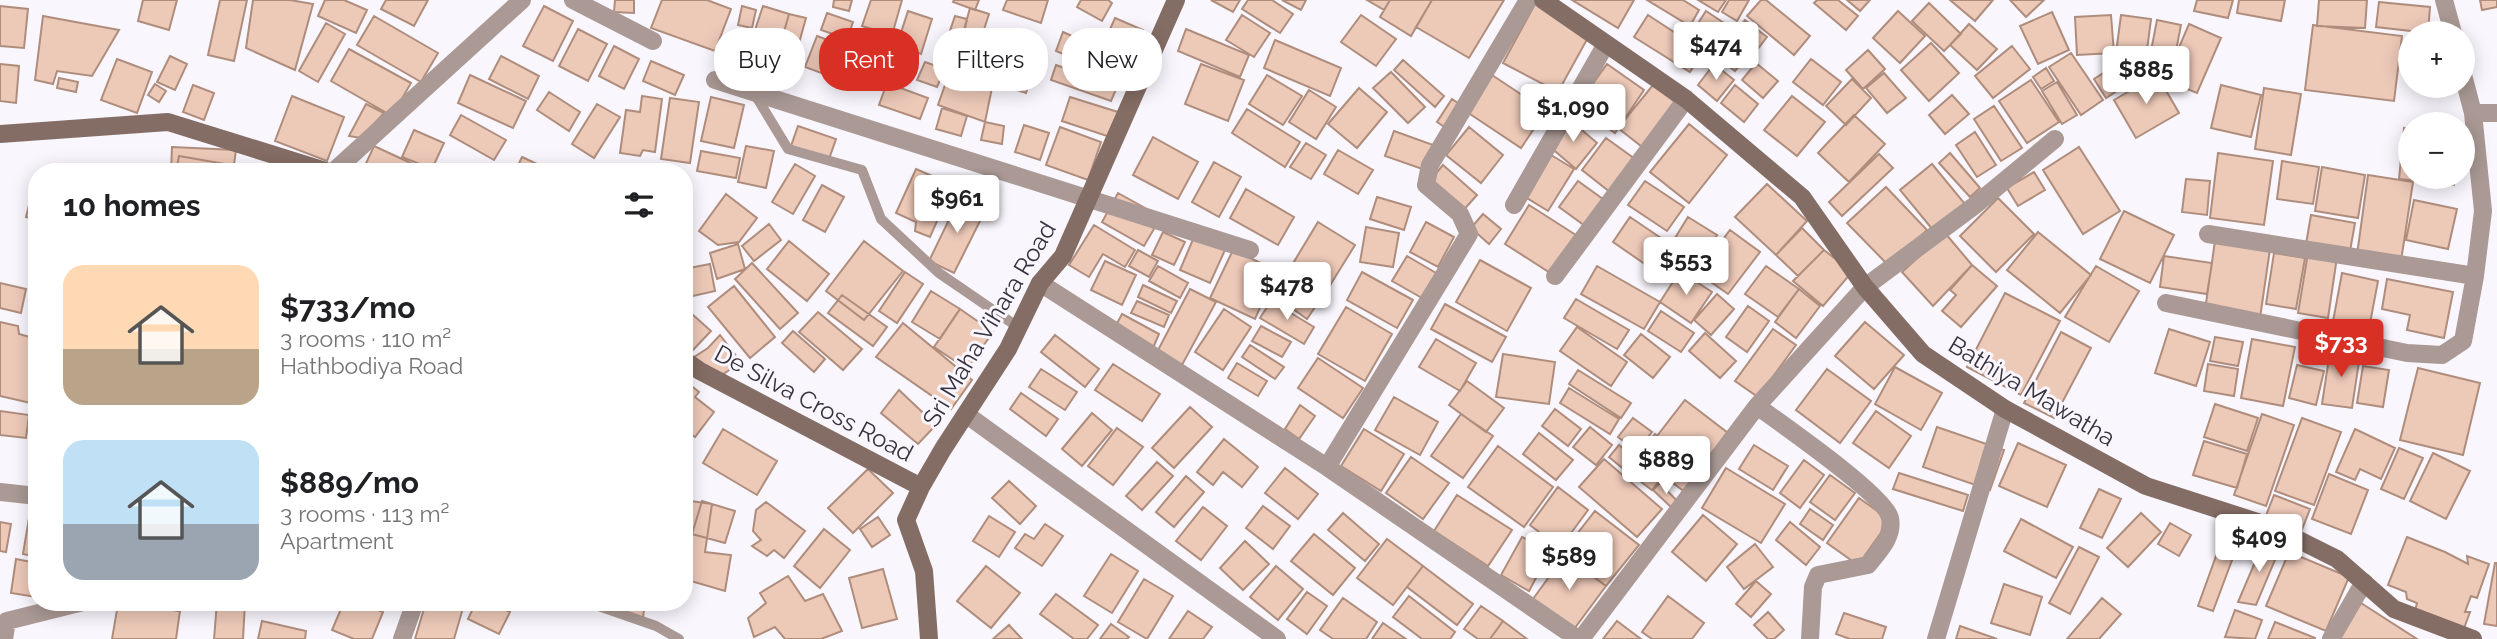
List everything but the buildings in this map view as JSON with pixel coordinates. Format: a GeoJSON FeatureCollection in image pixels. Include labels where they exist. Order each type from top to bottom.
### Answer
{"type":"FeatureCollection","features":[{"type":"Feature","properties":{"kind":"street"},"geometry":{"type":"LineString","coordinates":[[341,163],[522,0]]}},
{"type":"Feature","properties":{"kind":"street"},"geometry":{"type":"LineString","coordinates":[[573,0],[653,41]]}},
{"type":"Feature","properties":{"kind":"street","name":"Sri Maha Vihara Road"},"geometry":{"type":"LineString","coordinates":[[929,639],[924,571],[906,520],[920,487],[1008,349],[1040,283],[1063,256],[1175,0]]}},
{"type":"Feature","properties":{"kind":"street"},"geometry":{"type":"LineString","coordinates":[[1326,467],[1469,234],[1460,214],[1426,185],[1430,165],[1528,0]]}},
{"type":"Feature","properties":{"kind":"street","name":"Bathiya Mawatha"},"geometry":{"type":"LineString","coordinates":[[1543,0],[1686,99],[1802,197],[1865,287],[1923,354],[2005,409],[2146,486],[2273,527],[2337,559],[2394,609],[2473,639]]}},
{"type":"Feature","properties":{"kind":"street"},"geometry":{"type":"LineString","coordinates":[[2444,0],[2450,21]]}},
{"type":"Feature","properties":{"kind":"street"},"geometry":{"type":"LineString","coordinates":[[1514,205],[1606,44]]}},
{"type":"Feature","properties":{"kind":"street"},"geometry":{"type":"LineString","coordinates":[[748,91],[1250,250]]}},
{"type":"Feature","properties":{"kind":"street"},"geometry":{"type":"LineString","coordinates":[[1555,275],[1686,99]]}},
{"type":"Feature","properties":{"kind":"street"},"geometry":{"type":"LineString","coordinates":[[2475,113],[2497,113]]}},
{"type":"Feature","properties":{"kind":"street"},"geometry":{"type":"LineString","coordinates":[[0,134],[168,122],[302,163]]}},
{"type":"Feature","properties":{"kind":"street"},"geometry":{"type":"LineString","coordinates":[[2166,303],[2407,353],[2442,355],[2463,341],[2490,212],[2475,125]]}},
{"type":"Feature","properties":{"kind":"street"},"geometry":{"type":"LineString","coordinates":[[1040,283],[1326,467],[1579,639],[1757,406],[1865,287],[1974,206],[2055,139]]}},
{"type":"Feature","properties":{"kind":"street"},"geometry":{"type":"LineString","coordinates":[[2208,234],[2475,276]]}},
{"type":"Feature","properties":{"kind":"street","name":"De Silva Cross Road"},"geometry":{"type":"LineString","coordinates":[[693,366],[920,487]]}},
{"type":"Feature","properties":{"kind":"street"},"geometry":{"type":"LineString","coordinates":[[1757,406],[1864,487],[1889,513],[1891,520],[1890,535],[1868,565],[1818,575],[1813,587],[1810,639]]}},
{"type":"Feature","properties":{"kind":"street"},"geometry":{"type":"LineString","coordinates":[[1936,639],[2005,409]]}},
{"type":"Feature","properties":{"kind":"street"},"geometry":{"type":"LineString","coordinates":[[967,415],[1277,639]]}},
{"type":"Feature","properties":{"kind":"street"},"geometry":{"type":"LineString","coordinates":[[0,492],[28,495]]}},
{"type":"Feature","properties":{"kind":"street"},"geometry":{"type":"LineString","coordinates":[[2331,639],[2364,582]]}},
{"type":"Feature","properties":{"kind":"street"},"geometry":{"type":"LineString","coordinates":[[4,639],[8,621],[47,611]]}},
{"type":"Feature","properties":{"kind":"street"},"geometry":{"type":"LineString","coordinates":[[402,639],[412,611]]}},
{"type":"Feature","properties":{"kind":"lane"},"geometry":{"type":"LineString","coordinates":[[754,93],[788,149],[862,170],[881,219],[939,273],[1018,327]]}},
{"type":"Feature","properties":{"kind":"lane"},"geometry":{"type":"LineString","coordinates":[[613,611],[656,626],[679,639]]}}]}
